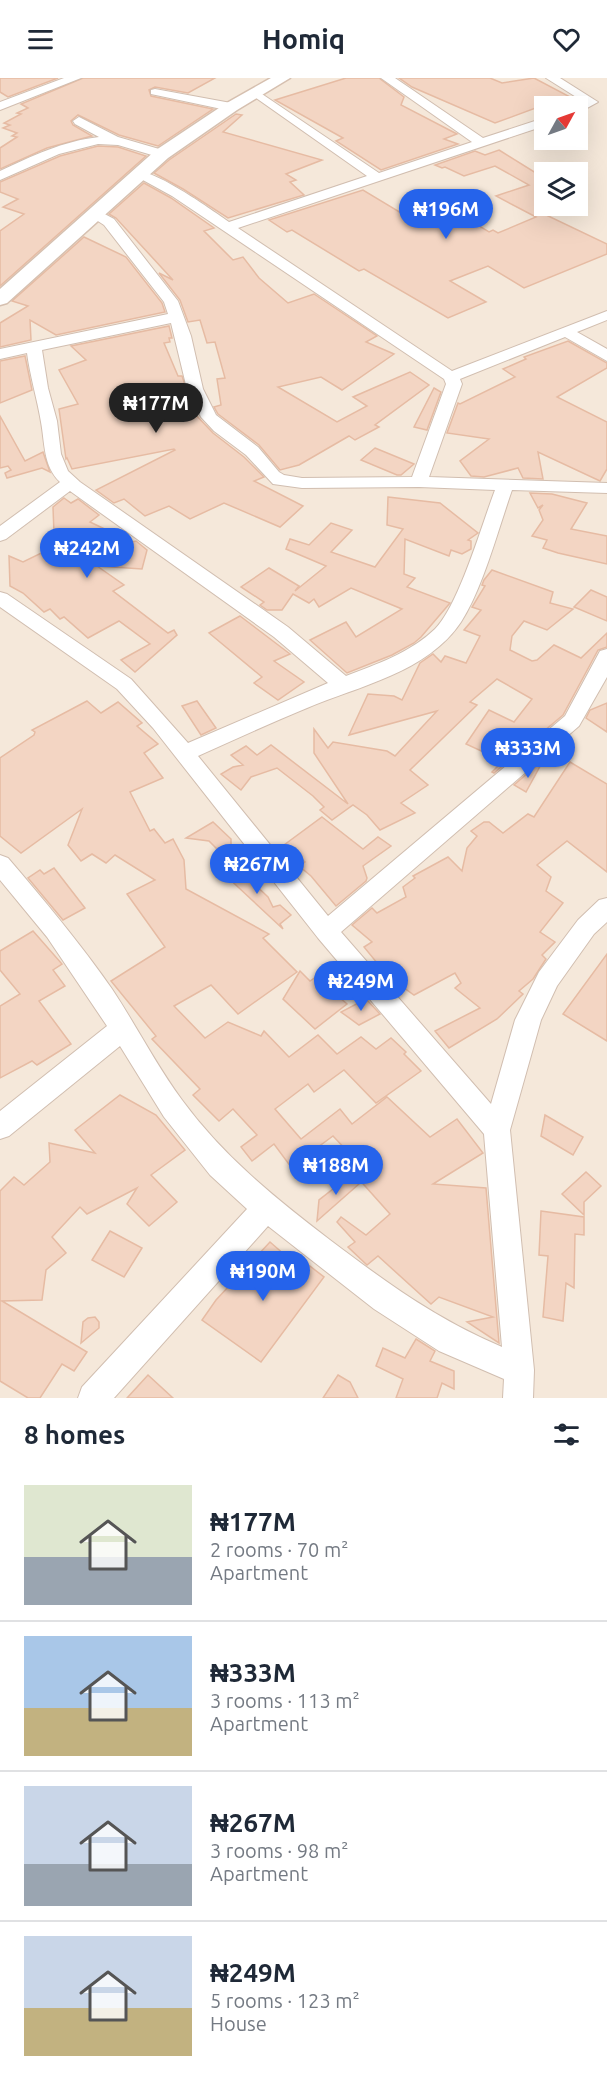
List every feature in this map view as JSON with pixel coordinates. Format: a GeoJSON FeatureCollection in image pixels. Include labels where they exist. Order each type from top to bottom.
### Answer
{"type":"FeatureCollection","features":[{"type":"Feature","properties":{"kind":"street"},"geometry":{"type":"LineString","coordinates":[[0,106],[75,78]]}},
{"type":"Feature","properties":{"kind":"street"},"geometry":{"type":"LineString","coordinates":[[0,299],[162,154],[231,107],[282,78]]}},
{"type":"Feature","properties":{"kind":"street"},"geometry":{"type":"LineString","coordinates":[[387,78],[482,143]]}},
{"type":"Feature","properties":{"kind":"street"},"geometry":{"type":"LineString","coordinates":[[552,78],[582,96]]}},
{"type":"Feature","properties":{"kind":"street"},"geometry":{"type":"LineString","coordinates":[[155,92],[231,107]]}},
{"type":"Feature","properties":{"kind":"street"},"geometry":{"type":"LineString","coordinates":[[256,93],[378,178]]}},
{"type":"Feature","properties":{"kind":"street"},"geometry":{"type":"LineString","coordinates":[[79,121],[114,140],[162,154]]}},
{"type":"Feature","properties":{"kind":"street"},"geometry":{"type":"LineString","coordinates":[[227,227],[534,125]]}},
{"type":"Feature","properties":{"kind":"street"},"geometry":{"type":"LineString","coordinates":[[0,176],[49,154],[77,145],[114,140]]}},
{"type":"Feature","properties":{"kind":"street"},"geometry":{"type":"LineString","coordinates":[[138,174],[177,194],[451,377],[454,384],[419,482]]}},
{"type":"Feature","properties":{"kind":"street"},"geometry":{"type":"LineString","coordinates":[[94,214],[109,222],[126,241],[171,301],[195,388],[209,417],[220,428],[252,450],[273,476],[286,482],[302,483],[419,482],[607,488]]}},
{"type":"Feature","properties":{"kind":"street"},"geometry":{"type":"LineString","coordinates":[[451,377],[607,315]]}},
{"type":"Feature","properties":{"kind":"street"},"geometry":{"type":"LineString","coordinates":[[0,354],[177,317]]}},
{"type":"Feature","properties":{"kind":"street"},"geometry":{"type":"LineString","coordinates":[[565,332],[607,356]]}},
{"type":"Feature","properties":{"kind":"street"},"geometry":{"type":"LineString","coordinates":[[34,348],[57,469],[70,483],[281,632],[343,685]]}},
{"type":"Feature","properties":{"kind":"street"},"geometry":{"type":"LineString","coordinates":[[0,535],[70,483]]}},
{"type":"Feature","properties":{"kind":"street"},"geometry":{"type":"LineString","coordinates":[[184,753],[404,661],[441,634],[470,582],[505,486]]}},
{"type":"Feature","properties":{"kind":"street"},"geometry":{"type":"LineString","coordinates":[[0,598],[124,684],[184,753],[326,931],[497,1130]]}},
{"type":"Feature","properties":{"kind":"street"},"geometry":{"type":"LineString","coordinates":[[326,931],[572,721],[585,701],[607,656]]}},
{"type":"Feature","properties":{"kind":"street"},"geometry":{"type":"LineString","coordinates":[[4,876],[55,930],[104,997],[173,1109],[220,1166],[266,1208],[384,1299],[450,1340],[519,1370]]}},
{"type":"Feature","properties":{"kind":"street"},"geometry":{"type":"LineString","coordinates":[[518,1398],[519,1370],[497,1130],[528,1020],[548,979],[586,927],[607,907]]}},
{"type":"Feature","properties":{"kind":"street"},"geometry":{"type":"LineString","coordinates":[[0,1127],[123,1028]]}},
{"type":"Feature","properties":{"kind":"street"},"geometry":{"type":"LineString","coordinates":[[93,1398],[266,1208]]}},
{"type":"Feature","properties":{"kind":"shaded area"},"geometry":{"type":"Polygon","coordinates":[[[0,78],[607,78],[607,1398],[0,1398],[0,78]]]}},
{"type":"Feature","properties":{"kind":"building"},"geometry":{"type":"Polygon","coordinates":[[[0,78],[58,78],[8,97],[0,92],[0,78]]]}},
{"type":"Feature","properties":{"kind":"building"},"geometry":{"type":"Polygon","coordinates":[[[83,78],[215,78],[188,93],[155,87],[149,90],[151,96],[213,109],[158,146],[119,135],[78,115],[71,121],[73,125],[92,136],[47,148],[0,169],[0,148],[17,137],[12,136],[17,133],[3,128],[10,125],[4,123],[28,108],[21,104],[83,78]]]}},
{"type":"Feature","properties":{"kind":"building"},"geometry":{"type":"Polygon","coordinates":[[[346,78],[379,78],[404,97],[401,105],[457,134],[444,139],[458,144],[381,170],[336,141],[343,138],[275,100],[346,78]]]}},
{"type":"Feature","properties":{"kind":"building"},"geometry":{"type":"Polygon","coordinates":[[[399,78],[490,78],[502,83],[534,78],[568,96],[534,96],[534,109],[495,123],[412,87],[399,78]]]}},
{"type":"Feature","properties":{"kind":"building"},"geometry":{"type":"Polygon","coordinates":[[[236,114],[242,115],[223,132],[322,160],[286,174],[296,180],[290,182],[304,195],[228,218],[154,173],[236,114]]]}},
{"type":"Feature","properties":{"kind":"building"},"geometry":{"type":"Polygon","coordinates":[[[98,146],[118,147],[146,156],[0,286],[0,231],[24,214],[3,207],[18,199],[0,192],[0,182],[60,156],[98,146]]]}},
{"type":"Feature","properties":{"kind":"building"},"geometry":{"type":"Polygon","coordinates":[[[499,150],[534,172],[534,216],[496,196],[529,185],[495,166],[464,176],[435,165],[475,151],[485,155],[499,150]]]}},
{"type":"Feature","properties":{"kind":"building"},"geometry":{"type":"Polygon","coordinates":[[[144,183],[171,198],[214,228],[204,231],[233,260],[243,257],[259,278],[288,303],[314,294],[377,336],[366,342],[394,354],[342,390],[321,377],[278,387],[337,422],[367,406],[353,397],[410,372],[429,385],[375,425],[379,427],[355,440],[349,436],[299,465],[280,470],[259,445],[218,414],[214,407],[221,405],[217,379],[225,378],[215,342],[207,343],[200,320],[188,322],[180,300],[159,273],[173,280],[116,218],[109,214],[144,183]]]}},
{"type":"Feature","properties":{"kind":"building"},"geometry":{"type":"Polygon","coordinates":[[[363,190],[411,219],[448,207],[489,232],[493,230],[498,233],[536,217],[534,216],[548,216],[607,244],[607,254],[524,288],[488,266],[450,281],[486,302],[448,318],[364,269],[359,271],[292,230],[287,232],[269,220],[363,190]]]}},
{"type":"Feature","properties":{"kind":"building"},"geometry":{"type":"Polygon","coordinates":[[[84,237],[126,257],[162,303],[165,312],[56,335],[30,320],[31,340],[0,347],[0,323],[28,306],[12,301],[84,237]]]}},
{"type":"Feature","properties":{"kind":"building"},"geometry":{"type":"Polygon","coordinates":[[[169,326],[172,338],[169,338],[170,342],[164,343],[178,376],[182,376],[195,414],[213,433],[244,457],[264,477],[254,481],[303,506],[280,527],[224,503],[190,519],[169,506],[145,516],[124,499],[114,503],[96,490],[174,449],[72,469],[66,459],[59,409],[78,404],[59,370],[86,360],[71,346],[169,326]]]}},
{"type":"Feature","properties":{"kind":"building"},"geometry":{"type":"Polygon","coordinates":[[[568,341],[607,363],[607,368],[557,397],[607,422],[607,469],[600,481],[538,452],[543,479],[523,478],[518,468],[484,477],[471,476],[460,461],[489,439],[447,433],[458,403],[515,377],[503,369],[526,359],[524,357],[568,341]]]}},
{"type":"Feature","properties":{"kind":"building"},"geometry":{"type":"Polygon","coordinates":[[[25,356],[32,390],[0,403],[0,361],[25,356]]]}},
{"type":"Feature","properties":{"kind":"building"},"geometry":{"type":"Polygon","coordinates":[[[434,388],[441,392],[427,430],[414,427],[434,388]]]}},
{"type":"Feature","properties":{"kind":"building"},"geometry":{"type":"Polygon","coordinates":[[[0,416],[25,461],[43,452],[50,472],[42,468],[7,478],[5,473],[11,470],[8,466],[0,468],[0,416]]]}},
{"type":"Feature","properties":{"kind":"building"},"geometry":{"type":"Polygon","coordinates":[[[375,448],[414,464],[401,475],[397,475],[361,460],[375,448]]]}},
{"type":"Feature","properties":{"kind":"building"},"geometry":{"type":"Polygon","coordinates":[[[530,493],[552,494],[587,503],[571,529],[607,536],[607,564],[543,548],[547,540],[532,536],[543,520],[539,510],[543,505],[538,508],[530,493]]]}},
{"type":"Feature","properties":{"kind":"building"},"geometry":{"type":"Polygon","coordinates":[[[388,497],[440,503],[478,533],[468,540],[471,541],[471,549],[462,554],[451,550],[449,556],[405,539],[404,574],[415,578],[407,587],[450,603],[414,643],[392,655],[347,673],[310,640],[346,622],[356,637],[402,609],[351,588],[319,607],[314,599],[309,603],[293,594],[282,610],[267,610],[260,605],[264,602],[241,587],[269,568],[299,586],[295,591],[326,566],[286,549],[290,539],[309,545],[331,523],[352,530],[331,552],[375,567],[403,529],[387,525],[388,497]]]}},
{"type":"Feature","properties":{"kind":"building"},"geometry":{"type":"Polygon","coordinates":[[[64,498],[71,503],[78,499],[99,515],[90,522],[132,542],[136,541],[147,550],[142,569],[97,566],[124,585],[113,591],[168,633],[174,630],[177,635],[135,672],[121,660],[150,644],[119,621],[88,638],[64,617],[60,619],[50,609],[44,612],[23,593],[10,586],[9,556],[23,562],[56,546],[50,536],[54,534],[53,507],[64,498]]]}},
{"type":"Feature","properties":{"kind":"building"},"geometry":{"type":"Polygon","coordinates":[[[492,570],[553,592],[550,603],[573,609],[547,630],[524,621],[512,636],[510,650],[532,661],[537,660],[554,645],[581,658],[607,633],[607,647],[598,650],[563,715],[494,773],[492,772],[503,761],[466,744],[489,710],[514,722],[532,699],[497,679],[470,702],[477,705],[410,770],[428,785],[401,803],[415,813],[380,830],[367,815],[353,805],[332,820],[320,810],[324,807],[313,796],[277,768],[251,777],[241,790],[221,774],[233,767],[243,765],[231,755],[246,746],[257,755],[271,745],[348,804],[314,753],[314,729],[328,748],[333,742],[387,751],[395,756],[437,711],[349,735],[368,694],[394,696],[402,700],[420,663],[433,654],[441,662],[445,656],[466,663],[480,636],[464,630],[481,610],[472,607],[485,586],[482,585],[484,580],[492,570]]]}},
{"type":"Feature","properties":{"kind":"building"},"geometry":{"type":"Polygon","coordinates":[[[591,590],[607,597],[607,621],[574,607],[591,590]]]}},
{"type":"Feature","properties":{"kind":"building"},"geometry":{"type":"Polygon","coordinates":[[[240,616],[290,654],[274,661],[304,682],[278,700],[254,683],[262,677],[209,633],[240,616]]]}},
{"type":"Feature","properties":{"kind":"building"},"geometry":{"type":"Polygon","coordinates":[[[87,701],[101,713],[118,702],[142,723],[137,726],[158,744],[144,753],[163,778],[130,792],[150,831],[154,829],[165,843],[173,839],[184,860],[186,889],[269,934],[263,938],[297,972],[238,1014],[211,985],[174,1006],[205,1038],[228,1022],[261,1036],[264,1031],[289,1057],[318,1035],[337,1054],[361,1037],[376,1049],[391,1038],[406,1052],[404,1054],[421,1071],[376,1103],[344,1070],[314,1092],[308,1084],[275,1109],[301,1139],[340,1109],[352,1124],[387,1097],[430,1137],[457,1119],[483,1153],[433,1184],[486,1188],[499,1343],[467,1322],[493,1317],[439,1297],[431,1304],[378,1256],[367,1265],[348,1247],[355,1242],[337,1222],[341,1217],[366,1235],[390,1214],[357,1177],[365,1170],[333,1136],[291,1167],[274,1144],[252,1161],[241,1147],[257,1135],[233,1109],[219,1121],[193,1095],[200,1089],[152,1039],[156,1036],[111,981],[165,947],[127,894],[155,880],[115,855],[106,863],[92,854],[81,861],[68,845],[82,809],[21,853],[0,836],[0,758],[34,735],[35,732],[32,730],[87,701]]]}},
{"type":"Feature","properties":{"kind":"building"},"geometry":{"type":"Polygon","coordinates":[[[197,701],[216,728],[201,735],[182,706],[197,701]]]}},
{"type":"Feature","properties":{"kind":"building"},"geometry":{"type":"Polygon","coordinates":[[[607,703],[607,732],[586,718],[590,710],[607,703]]]}},
{"type":"Feature","properties":{"kind":"building"},"geometry":{"type":"Polygon","coordinates":[[[544,759],[526,792],[514,785],[544,759]]]}},
{"type":"Feature","properties":{"kind":"building"},"geometry":{"type":"Polygon","coordinates":[[[570,762],[607,784],[607,872],[567,841],[537,865],[551,877],[546,891],[563,903],[540,932],[555,942],[542,955],[546,959],[533,979],[519,991],[523,994],[497,1019],[449,1048],[435,1031],[480,1008],[455,988],[461,983],[455,973],[414,995],[404,988],[400,991],[364,947],[372,942],[352,925],[372,908],[377,913],[406,897],[403,887],[415,878],[413,876],[448,857],[462,871],[467,848],[477,836],[471,831],[484,822],[489,822],[503,833],[528,814],[534,817],[570,762]]]}},
{"type":"Feature","properties":{"kind":"building"},"geometry":{"type":"Polygon","coordinates":[[[322,817],[363,849],[378,837],[391,846],[363,866],[366,881],[336,906],[311,876],[299,866],[305,862],[284,845],[322,817]]]}},
{"type":"Feature","properties":{"kind":"building"},"geometry":{"type":"Polygon","coordinates":[[[213,822],[231,839],[231,846],[220,852],[209,841],[186,838],[213,822]]]}},
{"type":"Feature","properties":{"kind":"building"},"geometry":{"type":"Polygon","coordinates":[[[233,864],[268,897],[273,907],[280,905],[291,915],[280,924],[283,929],[224,874],[233,864]]]}},
{"type":"Feature","properties":{"kind":"building"},"geometry":{"type":"Polygon","coordinates":[[[54,868],[85,908],[63,920],[28,878],[40,870],[44,874],[54,868]]]}},
{"type":"Feature","properties":{"kind":"building"},"geometry":{"type":"Polygon","coordinates":[[[33,931],[62,964],[53,970],[65,986],[39,1001],[71,1044],[37,1065],[32,1061],[0,1078],[0,1006],[20,994],[0,970],[0,951],[33,931]]]}},
{"type":"Feature","properties":{"kind":"building"},"geometry":{"type":"Polygon","coordinates":[[[607,954],[607,1041],[563,1014],[607,954]]]}},
{"type":"Feature","properties":{"kind":"building"},"geometry":{"type":"Polygon","coordinates":[[[300,971],[310,981],[316,977],[347,1004],[315,1029],[283,999],[300,971]]]}},
{"type":"Feature","properties":{"kind":"building"},"geometry":{"type":"Polygon","coordinates":[[[366,999],[380,1014],[359,1025],[341,1012],[366,999]]]}},
{"type":"Feature","properties":{"kind":"building"},"geometry":{"type":"Polygon","coordinates":[[[120,1095],[156,1115],[185,1150],[151,1175],[177,1202],[149,1226],[127,1204],[137,1188],[87,1214],[80,1207],[52,1237],[66,1253],[46,1270],[42,1300],[2,1301],[87,1352],[74,1371],[62,1364],[40,1398],[28,1398],[0,1381],[0,1191],[14,1177],[24,1185],[50,1162],[49,1143],[95,1153],[75,1130],[120,1095]]]}},
{"type":"Feature","properties":{"kind":"building"},"geometry":{"type":"Polygon","coordinates":[[[545,1115],[583,1137],[573,1155],[541,1136],[545,1115]]]}},
{"type":"Feature","properties":{"kind":"building"},"geometry":{"type":"Polygon","coordinates":[[[586,1172],[601,1186],[584,1202],[584,1215],[562,1194],[586,1172]]]}},
{"type":"Feature","properties":{"kind":"building"},"geometry":{"type":"Polygon","coordinates":[[[351,1175],[359,1184],[317,1221],[319,1200],[351,1175]]]}},
{"type":"Feature","properties":{"kind":"building"},"geometry":{"type":"Polygon","coordinates":[[[541,1211],[584,1217],[584,1235],[575,1234],[574,1288],[566,1283],[563,1321],[543,1317],[548,1256],[539,1255],[541,1211]]]}},
{"type":"Feature","properties":{"kind":"building"},"geometry":{"type":"Polygon","coordinates":[[[110,1231],[142,1248],[124,1277],[92,1260],[110,1231]]]}},
{"type":"Feature","properties":{"kind":"building"},"geometry":{"type":"Polygon","coordinates":[[[270,1242],[301,1269],[306,1263],[324,1277],[261,1362],[202,1320],[216,1300],[270,1242]]]}},
{"type":"Feature","properties":{"kind":"building"},"geometry":{"type":"Polygon","coordinates":[[[95,1317],[99,1322],[99,1328],[81,1343],[83,1322],[95,1317]]]}},
{"type":"Feature","properties":{"kind":"building"},"geometry":{"type":"Polygon","coordinates":[[[416,1339],[435,1351],[430,1361],[454,1371],[454,1389],[442,1383],[437,1398],[396,1398],[403,1379],[376,1366],[383,1348],[405,1358],[416,1339]]]}},
{"type":"Feature","properties":{"kind":"building"},"geometry":{"type":"Polygon","coordinates":[[[148,1375],[173,1398],[127,1398],[148,1375]]]}},
{"type":"Feature","properties":{"kind":"building"},"geometry":{"type":"Polygon","coordinates":[[[338,1375],[350,1382],[358,1398],[323,1398],[338,1375]]]}}]}
